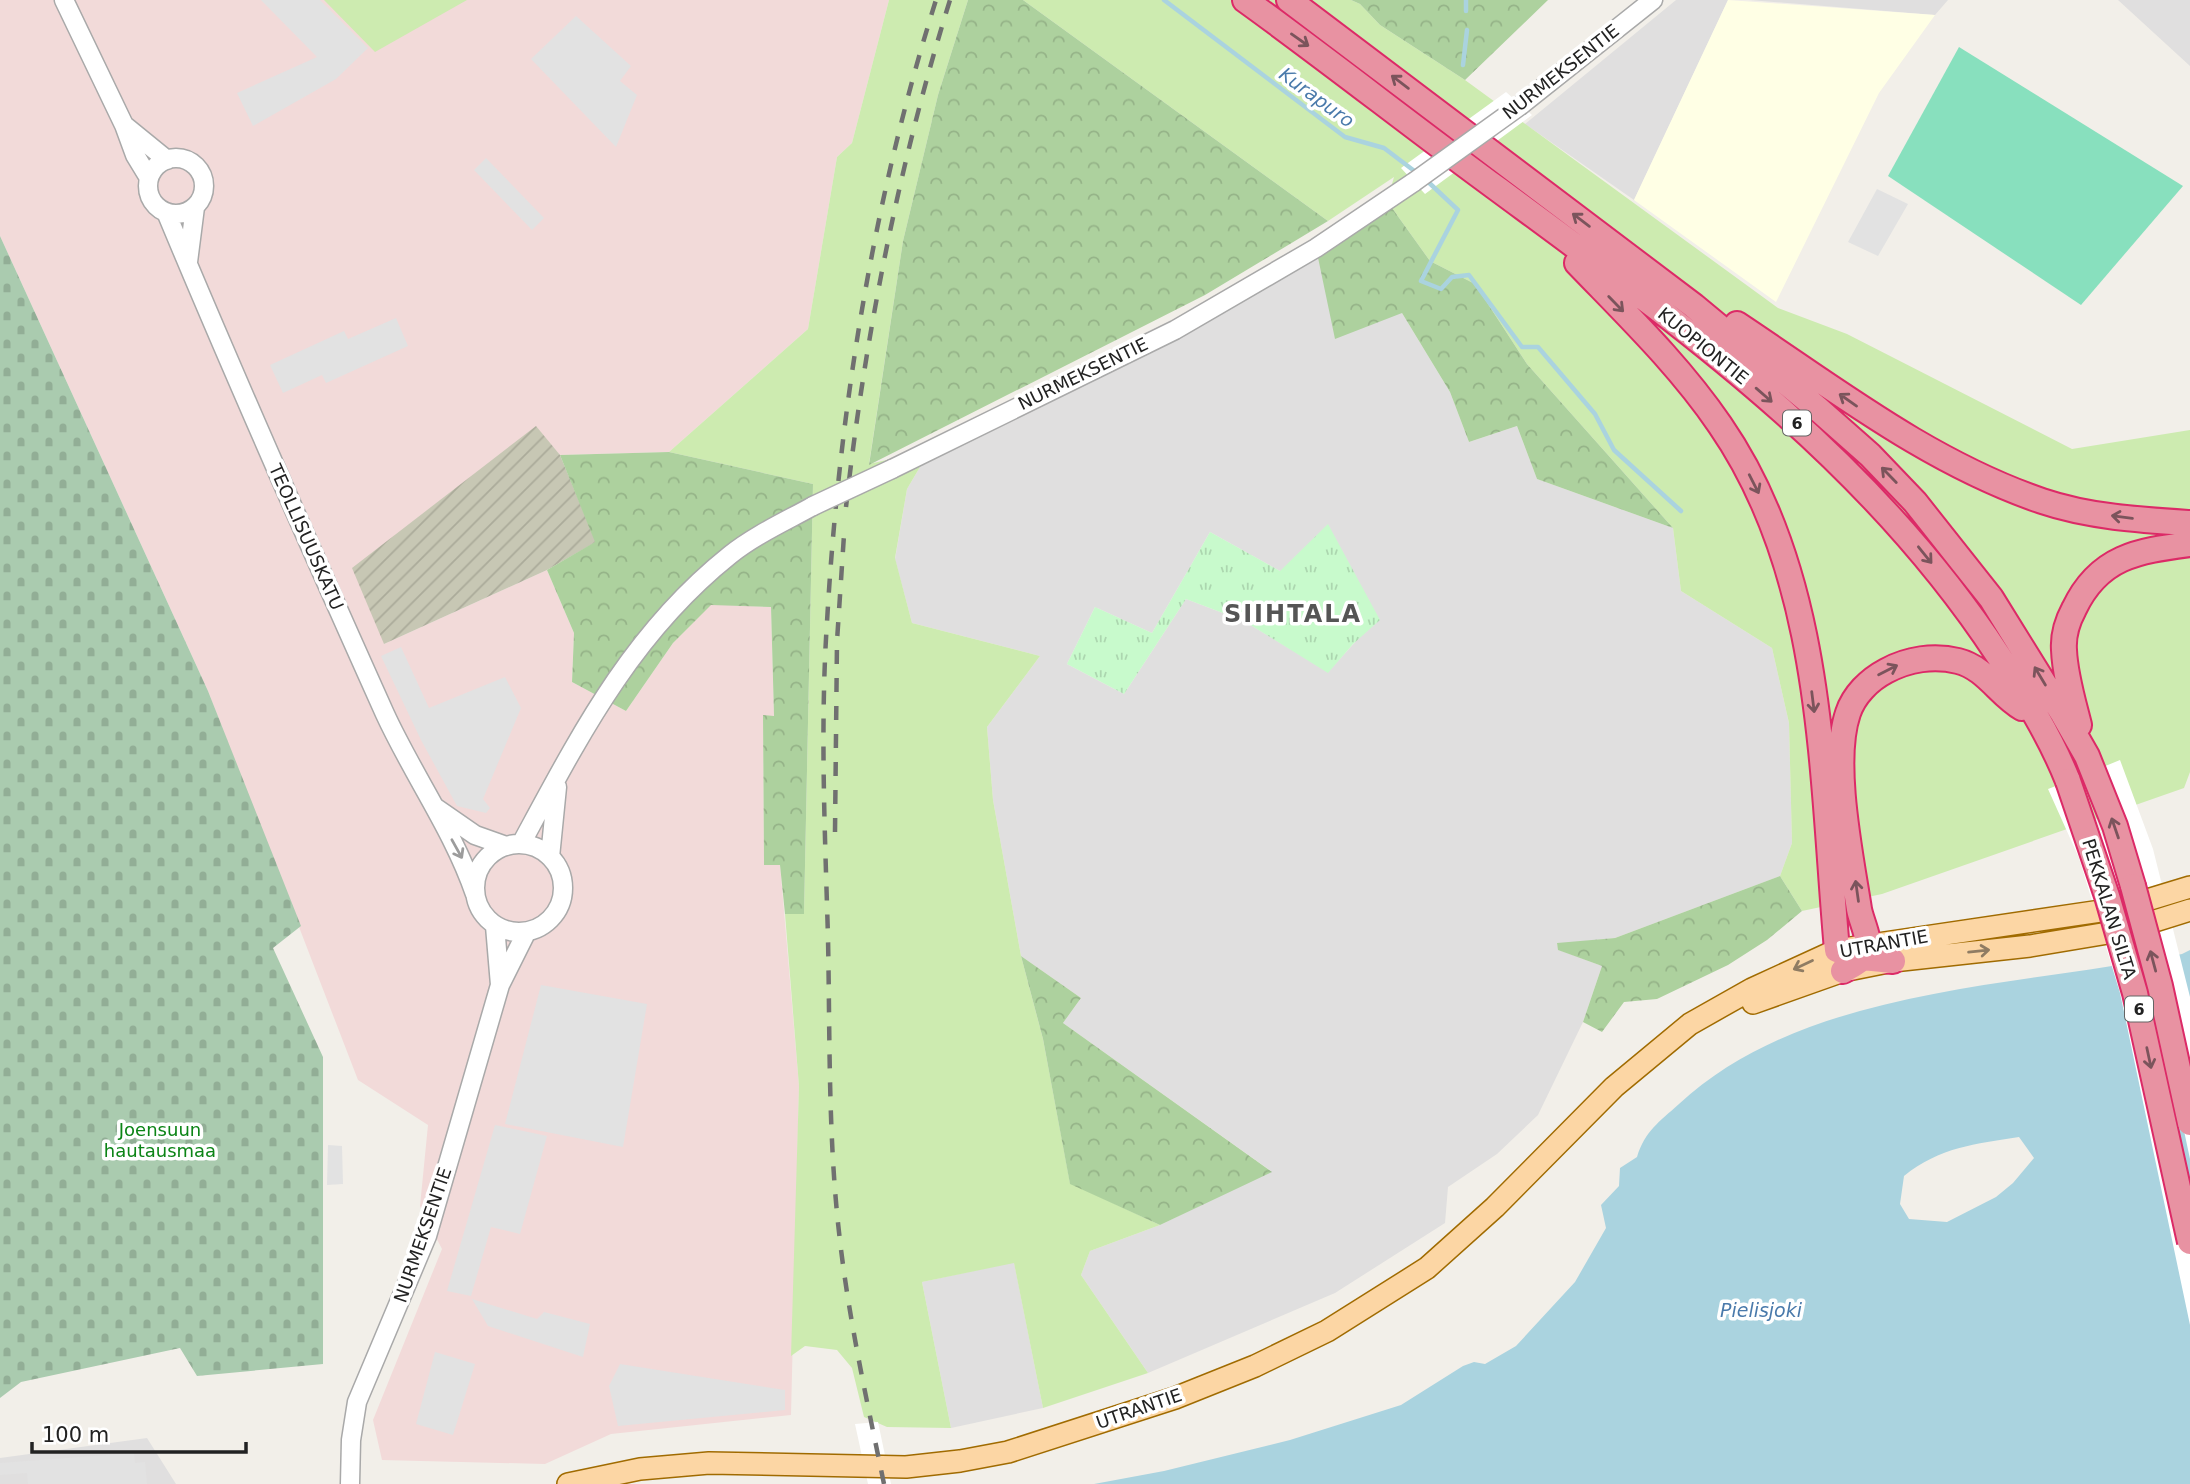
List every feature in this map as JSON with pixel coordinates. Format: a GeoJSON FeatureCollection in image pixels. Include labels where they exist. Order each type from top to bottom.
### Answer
{"type":"FeatureCollection","features":[{"type":"Feature","properties":{"kind":"highway","name":"KUOPIONTIE"},"geometry":{"type":"LineString","coordinates":[[1245,0],[1341,69],[1712,350],[1847,468],[1890,513],[1968,609],[2038,717],[2068,781]]}},
{"type":"Feature","properties":{"kind":"highway","name":"KUOPIONTIE"},"geometry":{"type":"LineString","coordinates":[[1289,0],[1694,306],[1818,409],[1915,502],[1991,598],[2090,764]]}},
{"type":"Feature","properties":{"kind":"highway"},"geometry":{"type":"LineString","coordinates":[[1497,189],[1556,241],[1677,368],[1721,426],[1753,480],[1774,526],[1796,592],[1852,956]]}},
{"type":"Feature","properties":{"kind":"highway"},"geometry":{"type":"LineString","coordinates":[[1694,306],[1735,323],[1860,409],[1992,480],[2042,501],[2073,509],[2190,523]]}},
{"type":"Feature","properties":{"kind":"highway"},"geometry":{"type":"LineString","coordinates":[[2090,764],[2063,649],[2067,623],[2079,598],[2095,576],[2118,560],[2144,550],[2190,544]]}},
{"type":"Feature","properties":{"kind":"highway"},"geometry":{"type":"LineString","coordinates":[[1852,956],[1860,916],[1842,774],[1842,735],[1849,711],[1861,691],[1875,677],[1913,660],[1935,658],[1960,661],[1990,679],[2017,705],[2038,717]]}},
{"type":"Feature","properties":{"kind":"highway","name":"PEKKALAN SILTA"},"geometry":{"type":"LineString","coordinates":[[2090,764],[2115,826],[2133,886],[2160,986],[2190,1123]]}},
{"type":"Feature","properties":{"kind":"highway","name":"PEKKALAN SILTA"},"geometry":{"type":"LineString","coordinates":[[2068,781],[2107,896],[2135,993],[2190,1242]]}},
{"type":"Feature","properties":{"kind":"highway"},"geometry":{"type":"LineString","coordinates":[[1852,956],[1893,961]]}},
{"type":"Feature","properties":{"kind":"main road","name":"UTRANTIE"},"geometry":{"type":"LineString","coordinates":[[568,1484],[673,1465],[741,1462],[906,1467],[960,1461],[1008,1452],[1175,1398],[1255,1366],[1327,1331],[1427,1268],[1495,1207],[1614,1087],[1690,1024],[1752,989],[1852,956],[2109,911],[2190,887]]}},
{"type":"Feature","properties":{"kind":"main road","name":"UTRANTIE"},"geometry":{"type":"LineString","coordinates":[[1893,961],[2030,946],[2126,930],[2190,910]]}},
{"type":"Feature","properties":{"kind":"street"},"geometry":{"type":"LineString","coordinates":[[64,0],[124,125],[135,155],[149,178],[152,200],[166,212],[181,214],[195,207]]}},
{"type":"Feature","properties":{"kind":"street","name":"NURMEKSENTIE"},"geometry":{"type":"LineString","coordinates":[[513,845],[557,781],[596,710],[629,658],[669,611],[732,554],[813,506],[1175,330],[1315,248],[1414,182],[1521,105],[1653,0]]}},
{"type":"Feature","properties":{"kind":"street"},"geometry":{"type":"LineString","coordinates":[[124,125],[167,160]]}},
{"type":"Feature","properties":{"kind":"street"},"geometry":{"type":"LineString","coordinates":[[149,178],[153,170],[167,160],[184,160],[199,170],[204,188],[195,207],[187,265]]}},
{"type":"Feature","properties":{"kind":"street","name":"TEOLLISUUSKATU"},"geometry":{"type":"LineString","coordinates":[[166,212],[404,754],[461,856],[474,894]]}},
{"type":"Feature","properties":{"kind":"street","name":"NURMEKSENTIE"},"geometry":{"type":"LineString","coordinates":[[550,857],[557,781]]}},
{"type":"Feature","properties":{"kind":"street","name":"TEOLLISUUSKATU"},"geometry":{"type":"LineString","coordinates":[[433,806],[475,835],[513,845]]}},
{"type":"Feature","properties":{"kind":"street"},"geometry":{"type":"LineString","coordinates":[[513,845],[538,848],[550,857],[561,876],[564,894],[548,922],[526,933],[495,926],[479,909],[474,894],[478,871],[486,858],[513,845]]}},
{"type":"Feature","properties":{"kind":"street","name":"NURMEKSENTIE"},"geometry":{"type":"LineString","coordinates":[[495,926],[500,985]]}},
{"type":"Feature","properties":{"kind":"street","name":"NURMEKSENTIE"},"geometry":{"type":"LineString","coordinates":[[350,1484],[351,1440],[357,1402],[427,1236],[459,1116],[500,985],[526,933]]}},
{"type":"Feature","properties":{"kind":"shaded area"},"geometry":{"type":"Polygon","coordinates":[[[0,0],[889,0],[852,143],[837,157],[808,329],[669,452],[560,455],[535,427],[384,644],[547,570],[574,633],[572,682],[626,711],[673,643],[711,604],[771,607],[774,716],[763,716],[764,864],[780,864],[799,1086],[791,1415],[611,1434],[545,1464],[382,1460],[373,1420],[442,1249],[420,1206],[428,1125],[358,1080],[208,691],[0,236],[0,0]]]}},
{"type":"Feature","properties":{"kind":"shaded area"},"geometry":{"type":"Polygon","coordinates":[[[261,0],[320,0],[368,48],[336,79],[253,126],[237,93],[317,57],[261,0]]]}},
{"type":"Feature","properties":{"kind":"shaded area"},"geometry":{"type":"Polygon","coordinates":[[[1676,0],[1728,0],[1634,200],[1525,124],[1676,0]]]}},
{"type":"Feature","properties":{"kind":"shaded area"},"geometry":{"type":"Polygon","coordinates":[[[1728,0],[1935,15],[1879,93],[1776,302],[1634,200],[1728,0]]]}},
{"type":"Feature","properties":{"kind":"shaded area"},"geometry":{"type":"Polygon","coordinates":[[[1749,0],[1948,0],[1935,15],[1749,0]]]}},
{"type":"Feature","properties":{"kind":"shaded area"},"geometry":{"type":"Polygon","coordinates":[[[2118,0],[2190,0],[2190,66],[2118,0]]]}},
{"type":"Feature","properties":{"kind":"shaded area"},"geometry":{"type":"Polygon","coordinates":[[[576,16],[631,66],[620,81],[637,95],[616,147],[531,59],[576,16]]]}},
{"type":"Feature","properties":{"kind":"shaded area"},"geometry":{"type":"Polygon","coordinates":[[[486,158],[544,218],[532,230],[474,170],[486,158]]]}},
{"type":"Feature","properties":{"kind":"shaded area"},"geometry":{"type":"Polygon","coordinates":[[[1877,189],[1908,204],[1878,256],[1848,242],[1877,189]]]}},
{"type":"Feature","properties":{"kind":"shaded area"},"geometry":{"type":"Polygon","coordinates":[[[1316,248],[1402,313],[1450,392],[1469,442],[1517,426],[1537,479],[1673,528],[1681,591],[1772,648],[1789,723],[1792,843],[1780,876],[1615,938],[1557,944],[1559,950],[1602,966],[1583,1022],[1538,1115],[1497,1154],[1448,1187],[1445,1223],[1335,1293],[1148,1373],[1081,1275],[1090,1251],[1160,1225],[1271,1171],[1063,1023],[1081,998],[1021,956],[993,800],[987,727],[1040,656],[912,623],[895,559],[907,489],[930,450],[1316,248]],[[1210,532],[1152,633],[1095,607],[1067,664],[1124,694],[1186,599],[1244,621],[1328,672],[1367,629],[1280,571],[1210,532]]]}},
{"type":"Feature","properties":{"kind":"shaded area"},"geometry":{"type":"Polygon","coordinates":[[[396,318],[408,346],[326,383],[322,375],[283,393],[270,365],[344,331],[348,339],[396,318]]]}},
{"type":"Feature","properties":{"kind":"shaded area"},"geometry":{"type":"Polygon","coordinates":[[[536,426],[560,455],[596,542],[547,570],[384,644],[352,568],[536,426]]]}},
{"type":"Feature","properties":{"kind":"shaded area"},"geometry":{"type":"Polygon","coordinates":[[[401,647],[429,708],[505,677],[521,708],[483,799],[490,808],[486,813],[457,806],[421,740],[381,656],[401,647]]]}},
{"type":"Feature","properties":{"kind":"shaded area"},"geometry":{"type":"Polygon","coordinates":[[[541,985],[647,1004],[623,1147],[505,1124],[541,985]]]}},
{"type":"Feature","properties":{"kind":"shaded area"},"geometry":{"type":"Polygon","coordinates":[[[495,1125],[547,1136],[520,1234],[491,1227],[471,1296],[447,1291],[495,1125]]]}},
{"type":"Feature","properties":{"kind":"shaded area"},"geometry":{"type":"Polygon","coordinates":[[[328,1145],[342,1146],[343,1184],[327,1185],[328,1145]]]}},
{"type":"Feature","properties":{"kind":"shaded area"},"geometry":{"type":"Polygon","coordinates":[[[1014,1262],[1043,1408],[951,1428],[922,1282],[1014,1262]]]}},
{"type":"Feature","properties":{"kind":"shaded area"},"geometry":{"type":"Polygon","coordinates":[[[472,1299],[537,1319],[544,1312],[590,1324],[583,1357],[488,1326],[472,1299]]]}},
{"type":"Feature","properties":{"kind":"shaded area"},"geometry":{"type":"Polygon","coordinates":[[[435,1352],[475,1364],[453,1435],[416,1424],[435,1352]]]}},
{"type":"Feature","properties":{"kind":"shaded area"},"geometry":{"type":"Polygon","coordinates":[[[620,1364],[785,1390],[785,1410],[618,1426],[609,1386],[620,1364]]]}},
{"type":"Feature","properties":{"kind":"shaded area"},"geometry":{"type":"Polygon","coordinates":[[[147,1438],[176,1484],[0,1484],[0,1458],[147,1438]]]}},
{"type":"Feature","properties":{"kind":"shaded area"},"geometry":{"type":"Polygon","coordinates":[[[134,1453],[135,1463],[145,1462],[147,1484],[28,1484],[27,1473],[0,1475],[0,1463],[134,1453]]]}},
{"type":"Feature","properties":{"kind":"green space"},"geometry":{"type":"Polygon","coordinates":[[[324,0],[467,0],[375,52],[324,0]]]}},
{"type":"Feature","properties":{"kind":"green space"},"geometry":{"type":"Polygon","coordinates":[[[889,0],[968,0],[938,95],[903,241],[869,464],[930,450],[907,489],[895,558],[912,623],[1040,656],[987,727],[993,800],[1021,956],[1043,1039],[1070,1183],[1160,1225],[1090,1251],[1081,1275],[1148,1373],[1043,1408],[1014,1263],[922,1282],[951,1428],[887,1427],[864,1417],[852,1368],[837,1350],[805,1346],[791,1356],[799,1086],[785,914],[804,914],[813,484],[669,452],[808,329],[837,157],[852,143],[889,0]]]}},
{"type":"Feature","properties":{"kind":"green space"},"geometry":{"type":"Polygon","coordinates":[[[968,0],[1023,0],[1328,221],[1205,295],[869,465],[903,241],[938,95],[968,0]]]}},
{"type":"Feature","properties":{"kind":"green space"},"geometry":{"type":"Polygon","coordinates":[[[1023,0],[1351,0],[1360,4],[1380,25],[1465,80],[1778,308],[1847,334],[2072,449],[2190,430],[2190,772],[2184,788],[1882,894],[1802,911],[1780,876],[1792,843],[1789,723],[1772,648],[1681,591],[1673,528],[1527,364],[1475,284],[1430,261],[1387,201],[1394,177],[1328,221],[1023,0]]]}},
{"type":"Feature","properties":{"kind":"green space"},"geometry":{"type":"Polygon","coordinates":[[[1351,0],[1548,0],[1465,80],[1380,25],[1360,4],[1351,0]]]}},
{"type":"Feature","properties":{"kind":"green space"},"geometry":{"type":"Polygon","coordinates":[[[1959,47],[2183,186],[2081,305],[1888,176],[1959,47]]]}},
{"type":"Feature","properties":{"kind":"green space"},"geometry":{"type":"Polygon","coordinates":[[[1387,201],[1430,261],[1475,284],[1527,364],[1673,528],[1537,479],[1517,426],[1469,442],[1450,392],[1402,313],[1335,339],[1316,248],[1387,201]]]}},
{"type":"Feature","properties":{"kind":"green space","name":"Joensuun hautausmaa"},"geometry":{"type":"Polygon","coordinates":[[[0,236],[208,691],[301,926],[273,948],[323,1057],[323,1364],[197,1376],[180,1348],[21,1382],[0,1398],[0,236]]]}},
{"type":"Feature","properties":{"kind":"green space"},"geometry":{"type":"Polygon","coordinates":[[[669,452],[813,484],[804,914],[785,914],[780,865],[764,865],[763,715],[774,716],[771,607],[711,605],[673,643],[626,711],[572,682],[574,633],[547,570],[595,542],[560,455],[669,452]]]}},
{"type":"Feature","properties":{"kind":"green space"},"geometry":{"type":"Polygon","coordinates":[[[1328,524],[1380,620],[1353,644],[1328,673],[1244,621],[1186,599],[1124,694],[1067,664],[1095,607],[1152,633],[1210,532],[1280,571],[1328,524]]]}},
{"type":"Feature","properties":{"kind":"green space"},"geometry":{"type":"Polygon","coordinates":[[[1780,876],[1802,911],[1767,940],[1728,965],[1657,999],[1624,1002],[1602,1032],[1583,1022],[1602,966],[1558,950],[1557,943],[1615,938],[1780,876]]]}},
{"type":"Feature","properties":{"kind":"green space"},"geometry":{"type":"Polygon","coordinates":[[[1021,956],[1081,998],[1063,1023],[1272,1172],[1160,1225],[1070,1184],[1043,1039],[1021,956]]]}},
{"type":"Feature","properties":{"kind":"water","name":"Pielisjoki"},"geometry":{"type":"Polygon","coordinates":[[[2190,950],[2190,1484],[1094,1484],[1164,1471],[1290,1440],[1401,1405],[1463,1366],[1474,1362],[1485,1364],[1516,1346],[1575,1282],[1606,1228],[1601,1205],[1619,1186],[1620,1168],[1637,1157],[1644,1140],[1654,1128],[1679,1104],[1731,1065],[1789,1035],[1851,1013],[1917,997],[2182,954],[2190,950]],[[2019,1137],[1959,1148],[1917,1166],[1904,1176],[1900,1204],[1909,1219],[1947,1222],[1996,1197],[2013,1183],[2034,1158],[2019,1137]]]}},
{"type":"Feature","properties":{"kind":"pier"},"geometry":{"type":"Polygon","coordinates":[[[1506,92],[1532,115],[1425,194],[1401,168],[1506,92]]]}},
{"type":"Feature","properties":{"kind":"pier"},"geometry":{"type":"Polygon","coordinates":[[[2120,760],[2153,849],[2190,997],[2190,1159],[2156,999],[2112,850],[2081,776],[2120,760]]]}},
{"type":"Feature","properties":{"kind":"pier"},"geometry":{"type":"Polygon","coordinates":[[[2077,778],[2107,846],[2147,986],[2190,1187],[2190,1325],[2120,993],[2079,858],[2048,789],[2077,778]]]}},
{"type":"Feature","properties":{"kind":"pier"},"geometry":{"type":"Polygon","coordinates":[[[878,1422],[891,1484],[868,1484],[855,1424],[878,1422]]]}},
{"type":"Feature","properties":{"kind":"waterway","name":"Kurapuro"},"geometry":{"type":"LineString","coordinates":[[1164,0],[1345,137],[1384,148],[1417,173]]}},
{"type":"Feature","properties":{"kind":"waterway","name":"Kurapuro"},"geometry":{"type":"LineString","coordinates":[[1466,0],[1466,11]]}},
{"type":"Feature","properties":{"kind":"waterway"},"geometry":{"type":"LineString","coordinates":[[1463,65],[1467,30]]}},
{"type":"Feature","properties":{"kind":"waterway","name":"Kurapuro"},"geometry":{"type":"LineString","coordinates":[[1424,178],[1458,210],[1421,281],[1441,289],[1452,277],[1469,275],[1522,347],[1538,347],[1595,414],[1614,450],[1681,511]]}},
{"type":"Feature","properties":{"kind":"railway"},"geometry":{"type":"LineString","coordinates":[[884,1484],[853,1327],[835,1196],[823,740],[825,661],[840,464],[862,307],[894,152],[936,0]]}},
{"type":"Feature","properties":{"kind":"railway"},"geometry":{"type":"LineString","coordinates":[[846,507],[863,379],[886,251],[915,124],[950,0]]}},
{"type":"Feature","properties":{"kind":"railway"},"geometry":{"type":"LineString","coordinates":[[835,832],[837,641],[844,535]]}},
{"type":"Feature","properties":{"kind":"district","name":"SIIHTALA"},"geometry":{"type":"Point","coordinates":[1293,614]}}]}
